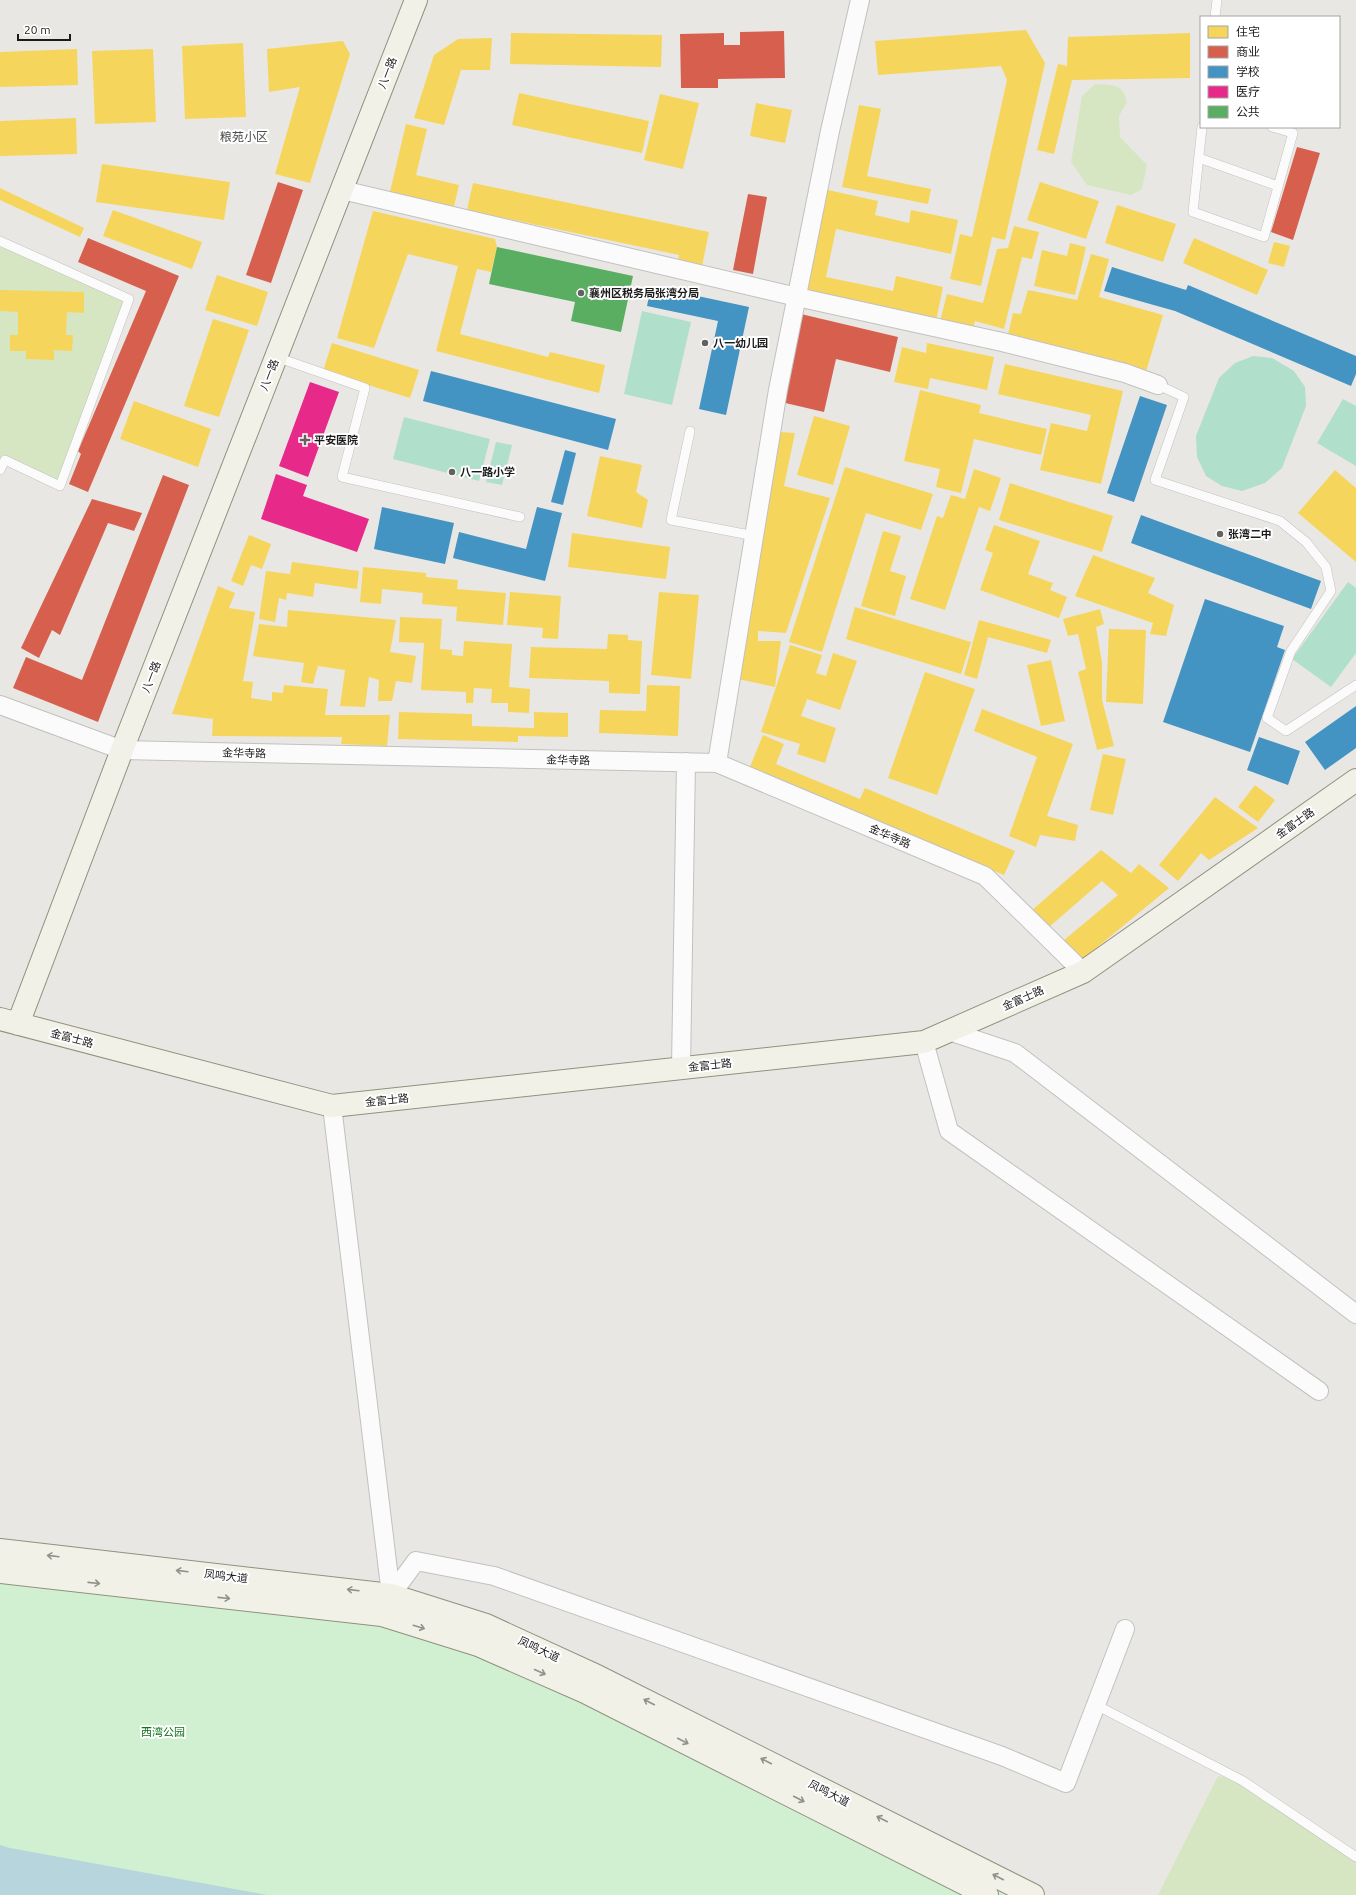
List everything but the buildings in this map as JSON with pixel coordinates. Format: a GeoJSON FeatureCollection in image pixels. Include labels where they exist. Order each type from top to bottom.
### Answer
{"type":"FeatureCollection","features":[{"type":"Feature","properties":{"kind":"street","name":"八一路"},"geometry":{"type":"LineString","coordinates":[[9,1022],[122,750],[416,0]]}},
{"type":"Feature","properties":{"kind":"street"},"geometry":{"type":"LineString","coordinates":[[718,763],[778,390],[830,130],[860,0]]}},
{"type":"Feature","properties":{"kind":"street"},"geometry":{"type":"LineString","coordinates":[[342,190],[797,297],[1002,342],[1125,373],[1158,386]]}},
{"type":"Feature","properties":{"kind":"street","name":"金华寺路"},"geometry":{"type":"LineString","coordinates":[[0,706],[122,750],[718,763],[985,876],[1082,972]]}},
{"type":"Feature","properties":{"kind":"street"},"geometry":{"type":"LineString","coordinates":[[681,1068],[686,762]]}},
{"type":"Feature","properties":{"kind":"street","name":"金富士路"},"geometry":{"type":"LineString","coordinates":[[9,1022],[332,1106],[924,1042],[1082,972],[1356,780]]}},
{"type":"Feature","properties":{"kind":"street"},"geometry":{"type":"LineString","coordinates":[[949,1031],[1015,1053],[1356,1314]]}},
{"type":"Feature","properties":{"kind":"street"},"geometry":{"type":"LineString","coordinates":[[924,1042],[949,1131],[1319,1391]]}},
{"type":"Feature","properties":{"kind":"street"},"geometry":{"type":"LineString","coordinates":[[332,1106],[392,1594]]}},
{"type":"Feature","properties":{"kind":"street","name":"凤鸣大道"},"geometry":{"type":"LineString","coordinates":[[0,1550],[392,1594],[486,1625],[597,1676],[1033,1895]]}},
{"type":"Feature","properties":{"kind":"street"},"geometry":{"type":"LineString","coordinates":[[392,1594],[416,1561],[494,1576],[1002,1756],[1066,1783],[1124,1629]]}},
{"type":"Feature","properties":{"kind":"street","name":"凤鸣大道"},"geometry":{"type":"LineString","coordinates":[[0,1572],[382,1616],[478,1645],[584,1692],[987,1895]]}},
{"type":"Feature","properties":{"kind":"lane"},"geometry":{"type":"LineString","coordinates":[[1215,16],[1217,0]]}},
{"type":"Feature","properties":{"kind":"lane"},"geometry":{"type":"LineString","coordinates":[[1202,128],[1193,212],[1264,237],[1293,133],[1276,128]]}},
{"type":"Feature","properties":{"kind":"lane"},"geometry":{"type":"LineString","coordinates":[[1199,158],[1278,186]]}},
{"type":"Feature","properties":{"kind":"lane"},"geometry":{"type":"LineString","coordinates":[[0,241],[129,299],[60,486],[5,460],[0,469]]}},
{"type":"Feature","properties":{"kind":"lane"},"geometry":{"type":"LineString","coordinates":[[276,357],[365,388],[342,477],[520,517]]}},
{"type":"Feature","properties":{"kind":"lane"},"geometry":{"type":"LineString","coordinates":[[1158,386],[1184,397],[1155,480],[1280,521],[1306,542],[1326,567],[1331,591],[1291,651],[1267,718],[1286,731],[1356,685]]}},
{"type":"Feature","properties":{"kind":"lane"},"geometry":{"type":"LineString","coordinates":[[690,431],[671,520],[755,536]]}},
{"type":"Feature","properties":{"kind":"lane"},"geometry":{"type":"LineString","coordinates":[[1096,1705],[1242,1781],[1356,1857]]}},
{"type":"Feature","properties":{"kind":"green space"},"geometry":{"type":"Polygon","coordinates":[[[1095,84],[1112,85],[1120,88],[1123,91],[1127,102],[1119,116],[1120,137],[1147,165],[1142,189],[1131,195],[1087,185],[1071,162],[1082,96],[1095,84]]]}},
{"type":"Feature","properties":{"kind":"green space"},"geometry":{"type":"Polygon","coordinates":[[[0,241],[129,299],[60,486],[5,460],[0,470],[0,241]]]}},
{"type":"Feature","properties":{"kind":"green space"},"geometry":{"type":"Polygon","coordinates":[[[642,311],[691,322],[672,405],[624,394],[642,311]]]}},
{"type":"Feature","properties":{"kind":"green space"},"geometry":{"type":"Polygon","coordinates":[[[1253,356],[1272,358],[1294,371],[1305,387],[1306,406],[1282,468],[1265,483],[1242,491],[1222,486],[1206,476],[1197,457],[1196,436],[1219,378],[1235,363],[1253,356]]]}},
{"type":"Feature","properties":{"kind":"green space"},"geometry":{"type":"Polygon","coordinates":[[[1343,399],[1356,406],[1356,466],[1317,443],[1343,399]]]}},
{"type":"Feature","properties":{"kind":"green space"},"geometry":{"type":"Polygon","coordinates":[[[404,417],[490,439],[479,481],[393,459],[404,417]]]}},
{"type":"Feature","properties":{"kind":"green space"},"geometry":{"type":"Polygon","coordinates":[[[496,442],[512,445],[502,485],[486,482],[496,442]]]}},
{"type":"Feature","properties":{"kind":"green space"},"geometry":{"type":"Polygon","coordinates":[[[1348,582],[1356,588],[1356,653],[1331,687],[1292,659],[1348,582]]]}},
{"type":"Feature","properties":{"kind":"green space","name":"西湾公园"},"geometry":{"type":"Polygon","coordinates":[[[0,1550],[391,1595],[1033,1895],[0,1895],[0,1550]]]}},
{"type":"Feature","properties":{"kind":"green space"},"geometry":{"type":"Polygon","coordinates":[[[1218,1776],[1243,1781],[1356,1857],[1356,1895],[1158,1895],[1218,1776]]]}},
{"type":"Feature","properties":{"kind":"water"},"geometry":{"type":"Polygon","coordinates":[[[0,1845],[10,1848],[267,1895],[0,1895],[0,1845]]]}},
{"type":"Feature","properties":{"kind":"place","name":"襄州区税务局张湾分局"},"geometry":{"type":"Point","coordinates":[581,293]}},
{"type":"Feature","properties":{"kind":"place","name":"八一幼儿园"},"geometry":{"type":"Point","coordinates":[705,343]}},
{"type":"Feature","properties":{"kind":"place","name":"平安医院"},"geometry":{"type":"Point","coordinates":[305,440]}},
{"type":"Feature","properties":{"kind":"place","name":"八一路小学"},"geometry":{"type":"Point","coordinates":[452,472]}},
{"type":"Feature","properties":{"kind":"place","name":"张湾二中"},"geometry":{"type":"Point","coordinates":[1220,534]}},
{"type":"Feature","properties":{"kind":"district","name":"粮苑小区"},"geometry":{"type":"Point","coordinates":[244,136]}}]}
